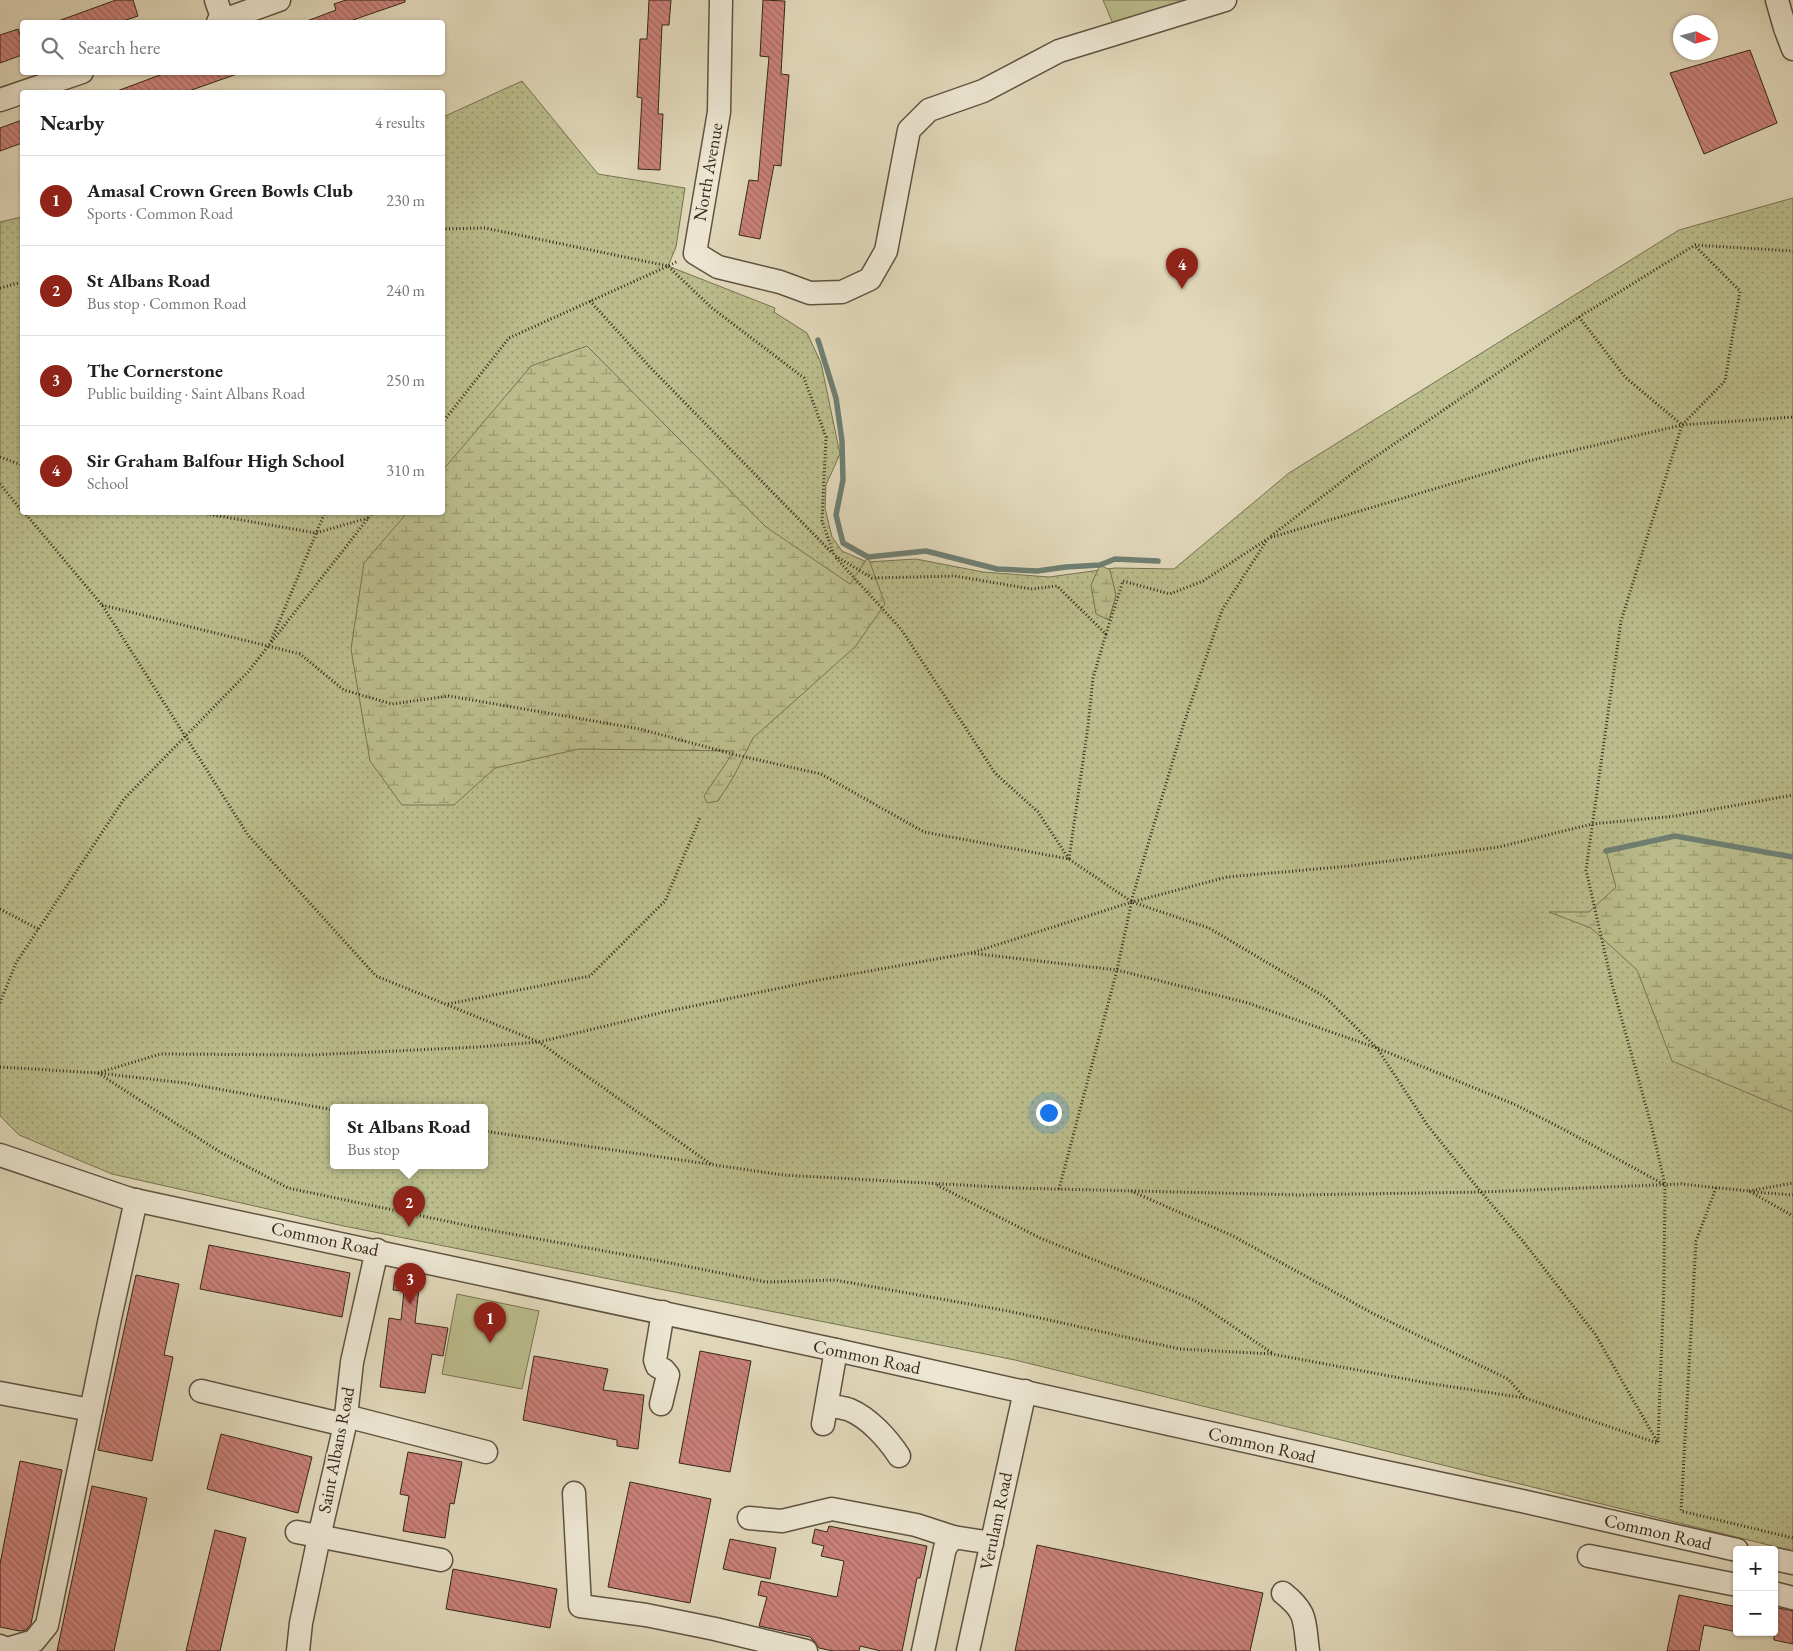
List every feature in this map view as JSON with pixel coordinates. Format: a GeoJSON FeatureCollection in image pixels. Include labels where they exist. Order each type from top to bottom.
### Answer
{"type":"FeatureCollection","features":[{"type":"Feature","properties":{"kind":"street"},"geometry":{"type":"LineString","coordinates":[[219,14],[279,0]]}},
{"type":"Feature","properties":{"kind":"street","name":"North Avenue"},"geometry":{"type":"LineString","coordinates":[[695,253],[719,112],[721,0]]}},
{"type":"Feature","properties":{"kind":"street"},"geometry":{"type":"LineString","coordinates":[[695,253],[718,266],[780,282],[810,293],[842,292],[870,279],[886,251],[909,130],[929,110],[983,91],[1059,51],[1226,0]]}},
{"type":"Feature","properties":{"kind":"street"},"geometry":{"type":"LineString","coordinates":[[1777,0],[1793,49]]}},
{"type":"Feature","properties":{"kind":"street"},"geometry":{"type":"LineString","coordinates":[[29,90],[73,75]]}},
{"type":"Feature","properties":{"kind":"street"},"geometry":{"type":"LineString","coordinates":[[0,100],[20,93]]}},
{"type":"Feature","properties":{"kind":"street","name":"Common Road"},"geometry":{"type":"LineString","coordinates":[[0,1155],[136,1200],[663,1312],[1733,1549]]}},
{"type":"Feature","properties":{"kind":"street"},"geometry":{"type":"LineString","coordinates":[[0,1646],[7,1649],[34,1641],[46,1625],[136,1200]]}},
{"type":"Feature","properties":{"kind":"street","name":"Saint Albans Road"},"geometry":{"type":"LineString","coordinates":[[298,1651],[308,1534],[345,1421],[346,1361],[377,1250]]}},
{"type":"Feature","properties":{"kind":"street"},"geometry":{"type":"LineString","coordinates":[[661,1404],[668,1375],[657,1366],[655,1360],[663,1312]]}},
{"type":"Feature","properties":{"kind":"street"},"geometry":{"type":"LineString","coordinates":[[836,1350],[825,1414],[850,1410],[871,1424],[888,1440],[899,1456]]}},
{"type":"Feature","properties":{"kind":"street"},"geometry":{"type":"LineString","coordinates":[[201,1391],[486,1452]]}},
{"type":"Feature","properties":{"kind":"street"},"geometry":{"type":"LineString","coordinates":[[0,1392],[91,1410]]}},
{"type":"Feature","properties":{"kind":"street","name":"Verulam Road"},"geometry":{"type":"LineString","coordinates":[[968,1651],[1025,1392]]}},
{"type":"Feature","properties":{"kind":"street"},"geometry":{"type":"LineString","coordinates":[[574,1493],[580,1606],[680,1622],[806,1651]]}},
{"type":"Feature","properties":{"kind":"street"},"geometry":{"type":"LineString","coordinates":[[749,1518],[782,1521],[832,1509],[916,1525],[953,1537],[992,1543]]}},
{"type":"Feature","properties":{"kind":"street"},"geometry":{"type":"LineString","coordinates":[[308,1534],[441,1560]]}},
{"type":"Feature","properties":{"kind":"street"},"geometry":{"type":"LineString","coordinates":[[923,1651],[945,1548],[953,1537]]}},
{"type":"Feature","properties":{"kind":"street"},"geometry":{"type":"LineString","coordinates":[[1590,1556],[1733,1584]]}},
{"type":"Feature","properties":{"kind":"street"},"geometry":{"type":"LineString","coordinates":[[1778,1560],[1793,1563]]}},
{"type":"Feature","properties":{"kind":"street"},"geometry":{"type":"LineString","coordinates":[[1283,1594],[1297,1605],[1304,1618],[1308,1651]]}},
{"type":"Feature","properties":{"kind":"street"},"geometry":{"type":"LineString","coordinates":[[1778,1594],[1793,1598]]}},
{"type":"Feature","properties":{"kind":"path"},"geometry":{"type":"LineString","coordinates":[[445,229],[484,228],[668,266],[712,308],[804,378],[826,437],[822,521],[834,555],[872,578],[955,576],[1031,590],[1057,586],[1106,634]]}},
{"type":"Feature","properties":{"kind":"path"},"geometry":{"type":"LineString","coordinates":[[1658,1443],[1664,1285],[1664,1185],[1652,1128],[1612,984],[1586,870],[1621,621],[1682,425],[1725,381],[1740,291],[1695,245]]}},
{"type":"Feature","properties":{"kind":"path"},"geometry":{"type":"LineString","coordinates":[[1069,859],[1093,678],[1123,581],[1170,594],[1203,581],[1268,538],[1362,466],[1579,317],[1695,245],[1793,251]]}},
{"type":"Feature","properties":{"kind":"path"},"geometry":{"type":"LineString","coordinates":[[445,420],[509,338],[695,253]]}},
{"type":"Feature","properties":{"kind":"path"},"geometry":{"type":"LineString","coordinates":[[0,288],[20,283]]}},
{"type":"Feature","properties":{"kind":"path"},"geometry":{"type":"LineString","coordinates":[[590,301],[649,366],[834,555],[901,629],[995,773],[1038,812],[1069,859],[1132,902],[1209,928],[1325,997],[1377,1048],[1428,1126],[1522,1240],[1595,1334],[1658,1443]]}},
{"type":"Feature","properties":{"kind":"path"},"geometry":{"type":"LineString","coordinates":[[1579,317],[1625,377],[1682,425]]}},
{"type":"Feature","properties":{"kind":"path"},"geometry":{"type":"LineString","coordinates":[[445,416],[450,414]]}},
{"type":"Feature","properties":{"kind":"path"},"geometry":{"type":"LineString","coordinates":[[1060,1189],[1117,970],[1132,902],[1184,723],[1222,610],[1268,538],[1528,461],[1682,425],[1793,417]]}},
{"type":"Feature","properties":{"kind":"path"},"geometry":{"type":"LineString","coordinates":[[0,457],[20,464]]}},
{"type":"Feature","properties":{"kind":"path"},"geometry":{"type":"LineString","coordinates":[[0,484],[20,508]]}},
{"type":"Feature","properties":{"kind":"path"},"geometry":{"type":"LineString","coordinates":[[26,515],[102,605],[248,835],[376,976],[539,1042],[713,1165]]}},
{"type":"Feature","properties":{"kind":"path"},"geometry":{"type":"LineString","coordinates":[[213,515],[316,533],[368,518]]}},
{"type":"Feature","properties":{"kind":"path"},"geometry":{"type":"LineString","coordinates":[[268,646],[324,515]]}},
{"type":"Feature","properties":{"kind":"path"},"geometry":{"type":"LineString","coordinates":[[0,1003],[16,963],[124,800],[248,672],[370,515]]}},
{"type":"Feature","properties":{"kind":"path"},"geometry":{"type":"LineString","coordinates":[[102,605],[300,654],[344,690],[392,704],[449,696],[640,729],[736,755],[822,774],[924,832],[1069,859]]}},
{"type":"Feature","properties":{"kind":"path"},"geometry":{"type":"LineString","coordinates":[[98,1073],[160,1054],[312,1055],[539,1042],[664,1012],[819,980],[970,953],[1132,902],[1227,877],[1350,866],[1499,847],[1592,824],[1676,816],[1793,795]]}},
{"type":"Feature","properties":{"kind":"path"},"geometry":{"type":"LineString","coordinates":[[447,1005],[590,976],[665,902],[700,818]]}},
{"type":"Feature","properties":{"kind":"path"},"geometry":{"type":"LineString","coordinates":[[0,909],[38,929]]}},
{"type":"Feature","properties":{"kind":"path"},"geometry":{"type":"LineString","coordinates":[[970,953],[1117,970],[1248,1003],[1377,1048],[1516,1105],[1664,1185]]}},
{"type":"Feature","properties":{"kind":"path"},"geometry":{"type":"LineString","coordinates":[[0,1067],[98,1073],[185,1083],[330,1109]]}},
{"type":"Feature","properties":{"kind":"path"},"geometry":{"type":"LineString","coordinates":[[98,1073],[220,1152],[288,1188],[484,1229],[766,1282],[835,1280],[1008,1311],[1180,1349],[1272,1354],[1427,1383],[1525,1398],[1658,1443]]}},
{"type":"Feature","properties":{"kind":"path"},"geometry":{"type":"LineString","coordinates":[[488,1132],[782,1175],[934,1184],[1300,1195],[1481,1192],[1681,1184],[1793,1195]]}},
{"type":"Feature","properties":{"kind":"path"},"geometry":{"type":"LineString","coordinates":[[1749,1191],[1793,1183]]}},
{"type":"Feature","properties":{"kind":"path"},"geometry":{"type":"LineString","coordinates":[[934,1184],[1040,1238],[1194,1300],[1272,1354]]}},
{"type":"Feature","properties":{"kind":"path"},"geometry":{"type":"LineString","coordinates":[[1716,1188],[1696,1241],[1681,1511],[1793,1538]]}},
{"type":"Feature","properties":{"kind":"path"},"geometry":{"type":"LineString","coordinates":[[1128,1190],[1233,1236],[1372,1313],[1508,1380],[1525,1398]]}},
{"type":"Feature","properties":{"kind":"path"},"geometry":{"type":"LineString","coordinates":[[1749,1191],[1793,1216]]}},
{"type":"Feature","properties":{"kind":"green space"},"geometry":{"type":"Polygon","coordinates":[[[1103,0],[1211,0],[1116,31],[1103,0]]]}},
{"type":"Feature","properties":{"kind":"green space"},"geometry":{"type":"Polygon","coordinates":[[[522,81],[598,174],[685,188],[676,247],[668,266],[775,308],[774,312],[807,333],[821,363],[840,454],[826,485],[825,508],[832,537],[842,551],[867,562],[916,559],[983,572],[1049,577],[1115,568],[1174,569],[1289,473],[1679,230],[1793,198],[1793,1551],[1015,1360],[339,1225],[112,1174],[19,1135],[0,1116],[0,222],[20,217],[20,515],[445,515],[445,116],[522,81]]]}},
{"type":"Feature","properties":{"kind":"green space"},"geometry":{"type":"Polygon","coordinates":[[[587,346],[766,527],[850,584],[868,557],[885,604],[855,647],[753,738],[734,776],[718,801],[707,803],[704,796],[734,751],[579,749],[495,768],[454,805],[402,805],[370,761],[351,649],[364,563],[405,515],[445,515],[445,468],[531,366],[587,346]]]}},
{"type":"Feature","properties":{"kind":"green space"},"geometry":{"type":"Polygon","coordinates":[[[1100,565],[1110,570],[1116,595],[1109,620],[1096,614],[1091,585],[1100,565]]]}},
{"type":"Feature","properties":{"kind":"green space"},"geometry":{"type":"Polygon","coordinates":[[[1675,836],[1793,857],[1793,1112],[1672,1061],[1637,970],[1591,928],[1549,912],[1589,912],[1616,887],[1606,851],[1675,836]]]}},
{"type":"Feature","properties":{"kind":"green space"},"geometry":{"type":"Polygon","coordinates":[[[457,1294],[539,1311],[522,1389],[442,1374],[457,1294]]]}},
{"type":"Feature","properties":{"kind":"building"},"geometry":{"type":"Polygon","coordinates":[[[116,0],[133,0],[138,16],[126,20],[61,20],[116,0]]]}},
{"type":"Feature","properties":{"kind":"building"},"geometry":{"type":"Polygon","coordinates":[[[346,0],[405,0],[405,2],[353,20],[310,20],[336,10],[334,4],[346,0]]]}},
{"type":"Feature","properties":{"kind":"building"},"geometry":{"type":"Polygon","coordinates":[[[649,0],[671,0],[669,25],[662,25],[658,114],[663,114],[660,170],[638,169],[642,98],[637,97],[640,39],[647,39],[649,0]]]}},
{"type":"Feature","properties":{"kind":"building"},"geometry":{"type":"Polygon","coordinates":[[[763,0],[785,1],[781,74],[789,75],[781,166],[774,165],[760,239],[739,235],[749,180],[758,181],[769,57],[760,56],[763,0]]]}},
{"type":"Feature","properties":{"kind":"building"},"geometry":{"type":"Polygon","coordinates":[[[18,29],[20,35],[20,56],[0,63],[0,35],[18,29]]]}},
{"type":"Feature","properties":{"kind":"building"},"geometry":{"type":"Polygon","coordinates":[[[1750,50],[1777,123],[1704,154],[1670,73],[1750,50]]]}},
{"type":"Feature","properties":{"kind":"building"},"geometry":{"type":"Polygon","coordinates":[[[160,75],[234,75],[192,90],[120,90],[160,75]]]}},
{"type":"Feature","properties":{"kind":"building"},"geometry":{"type":"Polygon","coordinates":[[[20,121],[20,144],[0,151],[0,128],[20,121]]]}},
{"type":"Feature","properties":{"kind":"building"},"geometry":{"type":"Polygon","coordinates":[[[209,1245],[350,1273],[342,1317],[200,1289],[209,1245]]]}},
{"type":"Feature","properties":{"kind":"building"},"geometry":{"type":"Polygon","coordinates":[[[136,1275],[179,1284],[164,1355],[173,1357],[152,1461],[98,1450],[136,1275]]]}},
{"type":"Feature","properties":{"kind":"building"},"geometry":{"type":"Polygon","coordinates":[[[395,1276],[420,1279],[415,1323],[448,1328],[443,1356],[432,1354],[425,1393],[380,1387],[389,1318],[401,1320],[404,1291],[393,1290],[395,1276]]]}},
{"type":"Feature","properties":{"kind":"building"},"geometry":{"type":"Polygon","coordinates":[[[700,1351],[751,1361],[730,1472],[679,1463],[700,1351]]]}},
{"type":"Feature","properties":{"kind":"building"},"geometry":{"type":"Polygon","coordinates":[[[534,1356],[608,1369],[603,1390],[644,1395],[638,1449],[617,1446],[617,1440],[523,1420],[534,1356]]]}},
{"type":"Feature","properties":{"kind":"building"},"geometry":{"type":"Polygon","coordinates":[[[221,1434],[312,1457],[298,1513],[207,1489],[221,1434]]]}},
{"type":"Feature","properties":{"kind":"building"},"geometry":{"type":"Polygon","coordinates":[[[408,1452],[462,1462],[454,1504],[450,1503],[445,1538],[403,1531],[409,1496],[400,1494],[408,1452]]]}},
{"type":"Feature","properties":{"kind":"building"},"geometry":{"type":"Polygon","coordinates":[[[20,1461],[62,1470],[31,1624],[26,1630],[20,1631],[0,1627],[0,1564],[20,1461]]]}},
{"type":"Feature","properties":{"kind":"building"},"geometry":{"type":"Polygon","coordinates":[[[630,1482],[711,1499],[690,1603],[608,1587],[630,1482]]]}},
{"type":"Feature","properties":{"kind":"building"},"geometry":{"type":"Polygon","coordinates":[[[92,1486],[147,1498],[114,1651],[57,1651],[92,1486]]]}},
{"type":"Feature","properties":{"kind":"building"},"geometry":{"type":"Polygon","coordinates":[[[829,1526],[927,1546],[920,1578],[917,1578],[902,1651],[881,1651],[860,1646],[859,1651],[833,1651],[819,1648],[810,1637],[759,1626],[767,1597],[758,1595],[761,1581],[837,1597],[844,1561],[821,1556],[824,1546],[812,1543],[815,1529],[827,1532],[829,1526]]]}},
{"type":"Feature","properties":{"kind":"building"},"geometry":{"type":"Polygon","coordinates":[[[215,1530],[246,1538],[220,1651],[186,1651],[215,1530]]]}},
{"type":"Feature","properties":{"kind":"building"},"geometry":{"type":"Polygon","coordinates":[[[730,1539],[776,1548],[770,1579],[723,1569],[730,1539]]]}},
{"type":"Feature","properties":{"kind":"building"},"geometry":{"type":"Polygon","coordinates":[[[1037,1545],[1263,1593],[1250,1651],[1015,1651],[1037,1545]]]}},
{"type":"Feature","properties":{"kind":"building"},"geometry":{"type":"Polygon","coordinates":[[[453,1569],[557,1589],[550,1628],[446,1609],[453,1569]]]}},
{"type":"Feature","properties":{"kind":"building"},"geometry":{"type":"Polygon","coordinates":[[[1679,1595],[1733,1606],[1733,1631],[1704,1625],[1699,1651],[1667,1651],[1679,1595]]]}},
{"type":"Feature","properties":{"kind":"building"},"geometry":{"type":"Polygon","coordinates":[[[1778,1608],[1793,1611],[1793,1644],[1774,1640],[1774,1636],[1778,1636],[1778,1608]]]}},
{"type":"Feature","properties":{"kind":"waterway"},"geometry":{"type":"LineString","coordinates":[[818,340],[836,398],[842,441],[843,480],[836,515],[843,543],[868,557],[926,551],[997,569],[1037,571],[1100,565],[1115,559],[1158,561]]}},
{"type":"Feature","properties":{"kind":"waterway"},"geometry":{"type":"LineString","coordinates":[[1606,851],[1675,836],[1793,857]]}},
{"type":"Feature","properties":{"kind":"place","name":"Sir Graham Balfour High School"},"geometry":{"type":"Point","coordinates":[1182,289]}},
{"type":"Feature","properties":{"kind":"place","name":"St Albans Road"},"geometry":{"type":"Point","coordinates":[409,1227]}},
{"type":"Feature","properties":{"kind":"place","name":"The Cornerstone"},"geometry":{"type":"Point","coordinates":[410,1304]}},
{"type":"Feature","properties":{"kind":"place","name":"Amasal Crown Green Bowls Club"},"geometry":{"type":"Point","coordinates":[490,1343]}}]}
